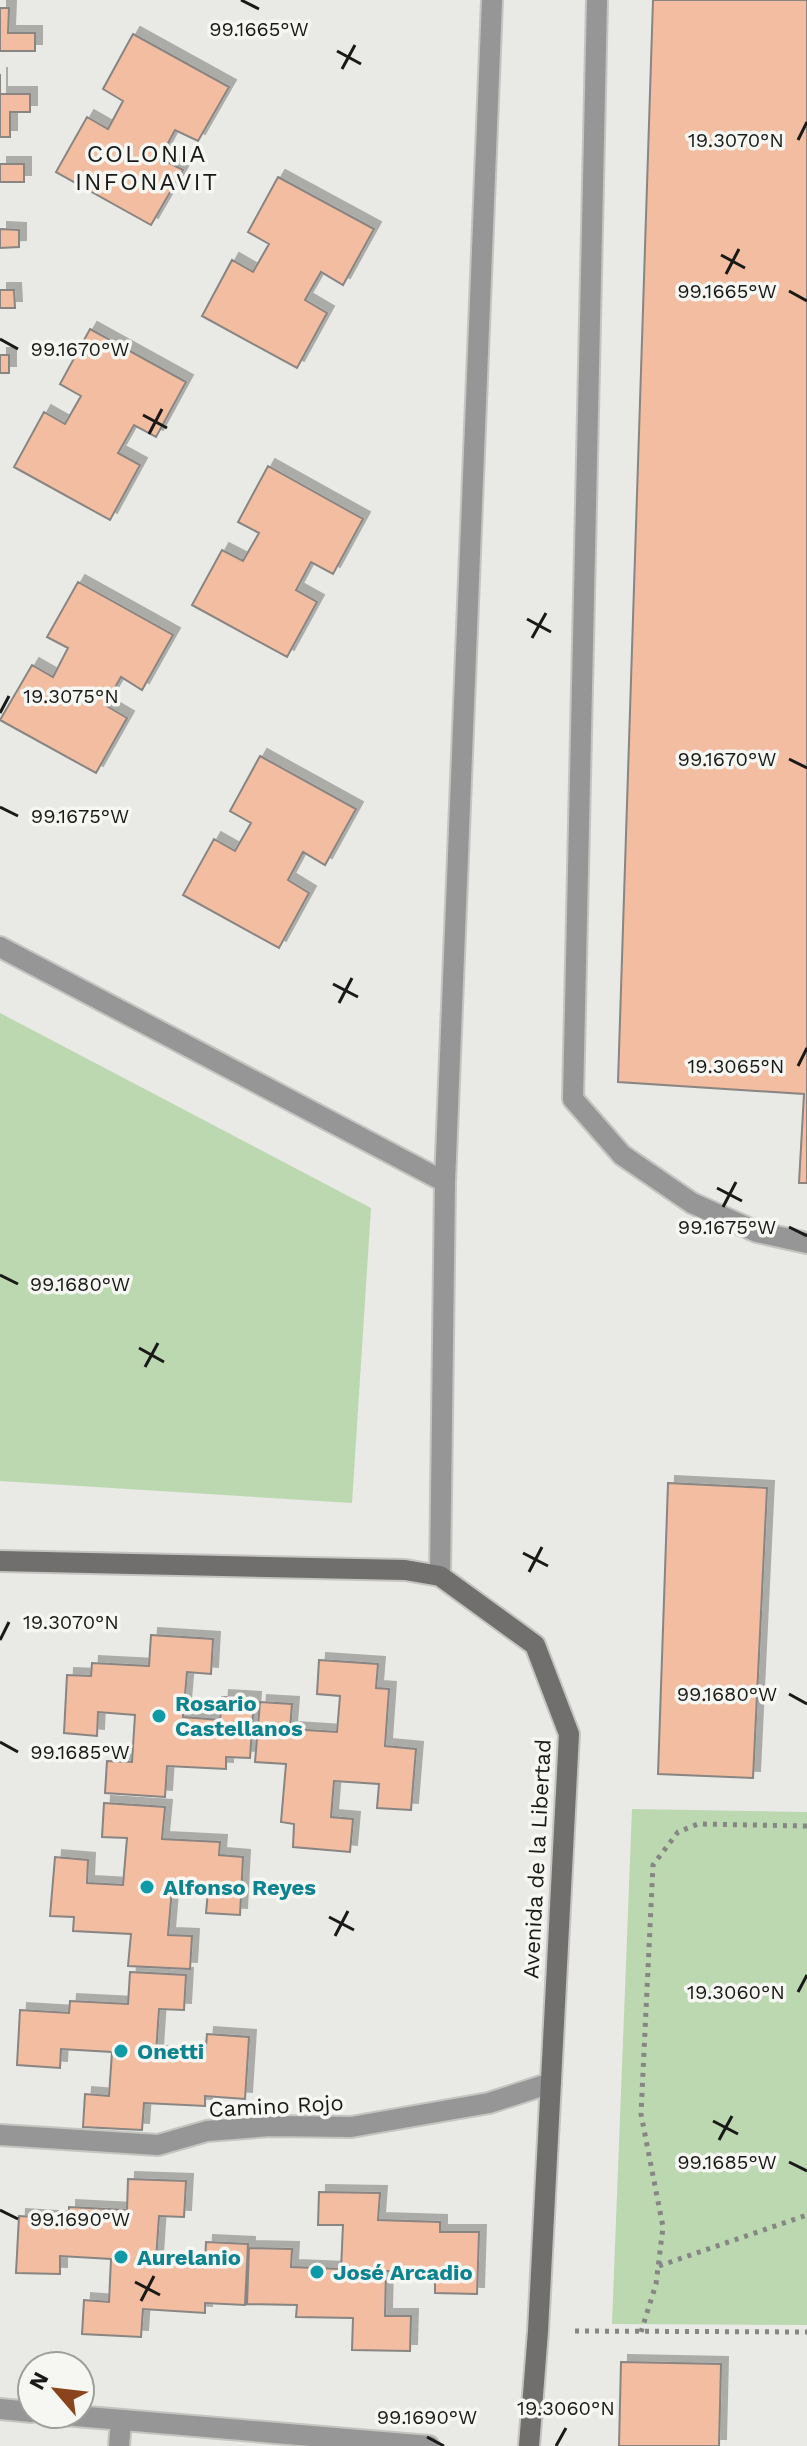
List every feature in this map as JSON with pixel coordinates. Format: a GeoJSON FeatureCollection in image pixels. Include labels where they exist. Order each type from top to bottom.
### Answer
{"type":"FeatureCollection","features":[{"type":"Feature","properties":{"kind":"street"},"geometry":{"type":"LineString","coordinates":[[440,1576],[445,1182],[492,0]]}},
{"type":"Feature","properties":{"kind":"street"},"geometry":{"type":"LineString","coordinates":[[597,0],[573,1099],[622,1155],[692,1203],[757,1232],[807,1243]]}},
{"type":"Feature","properties":{"kind":"street"},"geometry":{"type":"LineString","coordinates":[[0,947],[445,1182]]}},
{"type":"Feature","properties":{"kind":"street","name":"Avenida de la Libertad"},"geometry":{"type":"LineString","coordinates":[[0,1561],[405,1570],[440,1576],[535,1645],[569,1734],[538,2331],[529,2446]]}},
{"type":"Feature","properties":{"kind":"street","name":"Camino Rojo"},"geometry":{"type":"LineString","coordinates":[[0,2135],[158,2145],[207,2131],[270,2126],[351,2127],[489,2103],[551,2083]]}},
{"type":"Feature","properties":{"kind":"street"},"geometry":{"type":"LineString","coordinates":[[96,2418],[429,2446]]}},
{"type":"Feature","properties":{"kind":"street"},"geometry":{"type":"LineString","coordinates":[[119,2446],[121,2420]]}},
{"type":"Feature","properties":{"kind":"path"},"geometry":{"type":"LineString","coordinates":[[641,2332],[656,2284],[663,2227],[641,2114],[653,1865],[678,1832],[698,1824],[807,1826]]}},
{"type":"Feature","properties":{"kind":"path"},"geometry":{"type":"LineString","coordinates":[[659,2266],[807,2215]]}},
{"type":"Feature","properties":{"kind":"path"},"geometry":{"type":"LineString","coordinates":[[538,2331],[807,2332]]}},
{"type":"Feature","properties":{"kind":"green space"},"geometry":{"type":"Polygon","coordinates":[[[0,1013],[371,1208],[352,1503],[0,1481],[0,1013]]]}},
{"type":"Feature","properties":{"kind":"green space"},"geometry":{"type":"Polygon","coordinates":[[[632,1809],[807,1812],[807,2325],[612,2324],[632,1809]]]}},
{"type":"Feature","properties":{"kind":"building"},"geometry":{"type":"Polygon","coordinates":[[[653,0],[807,0],[807,1183],[799,1183],[804,1094],[618,1082],[653,0]]]}},
{"type":"Feature","properties":{"kind":"building"},"geometry":{"type":"Polygon","coordinates":[[[0,8],[9,8],[8,33],[35,33],[35,51],[0,51],[0,8]]]}},
{"type":"Feature","properties":{"kind":"building"},"geometry":{"type":"Polygon","coordinates":[[[133,34],[229,87],[198,141],[175,130],[160,158],[183,170],[151,225],[56,172],[87,117],[108,129],[123,101],[103,89],[133,34]]]}},
{"type":"Feature","properties":{"kind":"building"},"geometry":{"type":"Polygon","coordinates":[[[0,94],[30,94],[30,112],[10,112],[10,137],[0,137],[0,94]]]}},
{"type":"Feature","properties":{"kind":"building"},"geometry":{"type":"Polygon","coordinates":[[[0,164],[24,164],[24,182],[0,182],[0,164]]]}},
{"type":"Feature","properties":{"kind":"building"},"geometry":{"type":"Polygon","coordinates":[[[278,177],[374,229],[343,285],[321,272],[305,300],[327,313],[297,368],[202,316],[232,260],[253,272],[269,244],[248,232],[278,177]]]}},
{"type":"Feature","properties":{"kind":"building"},"geometry":{"type":"Polygon","coordinates":[[[0,229],[19,230],[19,247],[0,248],[0,229]]]}},
{"type":"Feature","properties":{"kind":"building"},"geometry":{"type":"Polygon","coordinates":[[[0,290],[14,290],[15,308],[0,308],[0,290]]]}},
{"type":"Feature","properties":{"kind":"building"},"geometry":{"type":"Polygon","coordinates":[[[90,329],[186,382],[156,437],[134,425],[118,453],[140,465],[110,520],[14,467],[44,412],[65,424],[81,396],[60,384],[90,329]]]}},
{"type":"Feature","properties":{"kind":"building"},"geometry":{"type":"Polygon","coordinates":[[[0,355],[9,355],[9,373],[0,373],[0,355]]]}},
{"type":"Feature","properties":{"kind":"building"},"geometry":{"type":"Polygon","coordinates":[[[268,466],[363,519],[333,574],[311,562],[296,590],[317,602],[287,657],[192,605],[222,550],[243,561],[259,533],[238,522],[268,466]]]}},
{"type":"Feature","properties":{"kind":"building"},"geometry":{"type":"Polygon","coordinates":[[[78,582],[173,635],[142,690],[121,677],[105,705],[127,718],[96,773],[0,720],[32,665],[53,677],[68,648],[47,637],[78,582]]]}},
{"type":"Feature","properties":{"kind":"building"},"geometry":{"type":"Polygon","coordinates":[[[260,756],[356,809],[325,865],[303,852],[288,880],[309,893],[279,948],[183,895],[214,839],[235,851],[251,823],[230,811],[260,756]]]}},
{"type":"Feature","properties":{"kind":"building"},"geometry":{"type":"Polygon","coordinates":[[[668,1483],[767,1488],[753,1778],[658,1774],[668,1483]]]}},
{"type":"Feature","properties":{"kind":"building","name":"Rosario Castellanos"},"geometry":{"type":"Polygon","coordinates":[[[151,1635],[213,1639],[211,1674],[187,1672],[183,1717],[220,1720],[222,1697],[254,1699],[250,1758],[226,1757],[226,1769],[167,1766],[165,1797],[105,1793],[107,1761],[132,1762],[135,1715],[98,1712],[97,1736],[64,1733],[67,1675],[91,1676],[92,1663],[149,1666],[151,1635]]]}},
{"type":"Feature","properties":{"kind":"building"},"geometry":{"type":"Polygon","coordinates":[[[319,1660],[378,1664],[376,1688],[389,1689],[385,1746],[416,1749],[411,1810],[377,1808],[379,1784],[334,1781],[331,1817],[353,1819],[350,1852],[293,1847],[294,1824],[281,1822],[286,1764],[255,1762],[260,1702],[292,1704],[290,1729],[337,1732],[340,1696],[317,1694],[319,1660]]]}},
{"type":"Feature","properties":{"kind":"building","name":"Alfonso Reyes"},"geometry":{"type":"Polygon","coordinates":[[[104,1803],[165,1807],[162,1839],[220,1842],[219,1855],[243,1857],[240,1915],[206,1913],[208,1891],[172,1889],[168,1935],[192,1936],[190,1969],[128,1966],[131,1934],[73,1931],[74,1917],[50,1916],[55,1857],[88,1860],[87,1883],[123,1885],[127,1838],[102,1837],[104,1803]]]}},
{"type":"Feature","properties":{"kind":"building","name":"Onetti"},"geometry":{"type":"Polygon","coordinates":[[[130,1972],[186,1975],[184,2010],[159,2009],[156,2053],[205,2056],[207,2034],[249,2037],[245,2099],[205,2096],[205,2106],[144,2103],[142,2130],[83,2127],[85,2094],[109,2096],[112,2052],[61,2049],[60,2068],[17,2065],[20,2010],[69,2013],[70,2001],[128,2004],[130,1972]]]}},
{"type":"Feature","properties":{"kind":"building","name":"Aurelanio"},"geometry":{"type":"Polygon","coordinates":[[[128,2179],[186,2181],[184,2217],[159,2216],[156,2260],[205,2263],[206,2242],[248,2244],[245,2305],[205,2303],[205,2313],[143,2309],[141,2337],[82,2334],[84,2300],[109,2302],[111,2259],[60,2256],[60,2274],[16,2273],[19,2216],[69,2219],[69,2207],[127,2210],[128,2179]]]}},
{"type":"Feature","properties":{"kind":"building","name":"José Arcadio"},"geometry":{"type":"Polygon","coordinates":[[[319,2192],[380,2193],[378,2220],[440,2222],[440,2232],[479,2232],[477,2294],[435,2293],[435,2272],[386,2271],[385,2316],[411,2316],[410,2351],[352,2350],[353,2318],[296,2317],[297,2305],[247,2304],[249,2248],[292,2249],[291,2267],[341,2269],[343,2225],[318,2225],[319,2192]]]}},
{"type":"Feature","properties":{"kind":"building"},"geometry":{"type":"Polygon","coordinates":[[[621,2362],[721,2364],[719,2446],[619,2446],[621,2362]]]}},
{"type":"Feature","properties":{"kind":"place","name":"Rosario Castellanos"},"geometry":{"type":"Point","coordinates":[159,1716]}},
{"type":"Feature","properties":{"kind":"place","name":"Alfonso Reyes"},"geometry":{"type":"Point","coordinates":[147,1887]}},
{"type":"Feature","properties":{"kind":"place","name":"Onetti"},"geometry":{"type":"Point","coordinates":[121,2051]}},
{"type":"Feature","properties":{"kind":"place","name":"Aurelanio"},"geometry":{"type":"Point","coordinates":[121,2257]}},
{"type":"Feature","properties":{"kind":"place","name":"José Arcadio"},"geometry":{"type":"Point","coordinates":[317,2272]}},
{"type":"Feature","properties":{"kind":"district","name":"COLONIA INFONAVIT"},"geometry":{"type":"Point","coordinates":[147,168]}}]}
